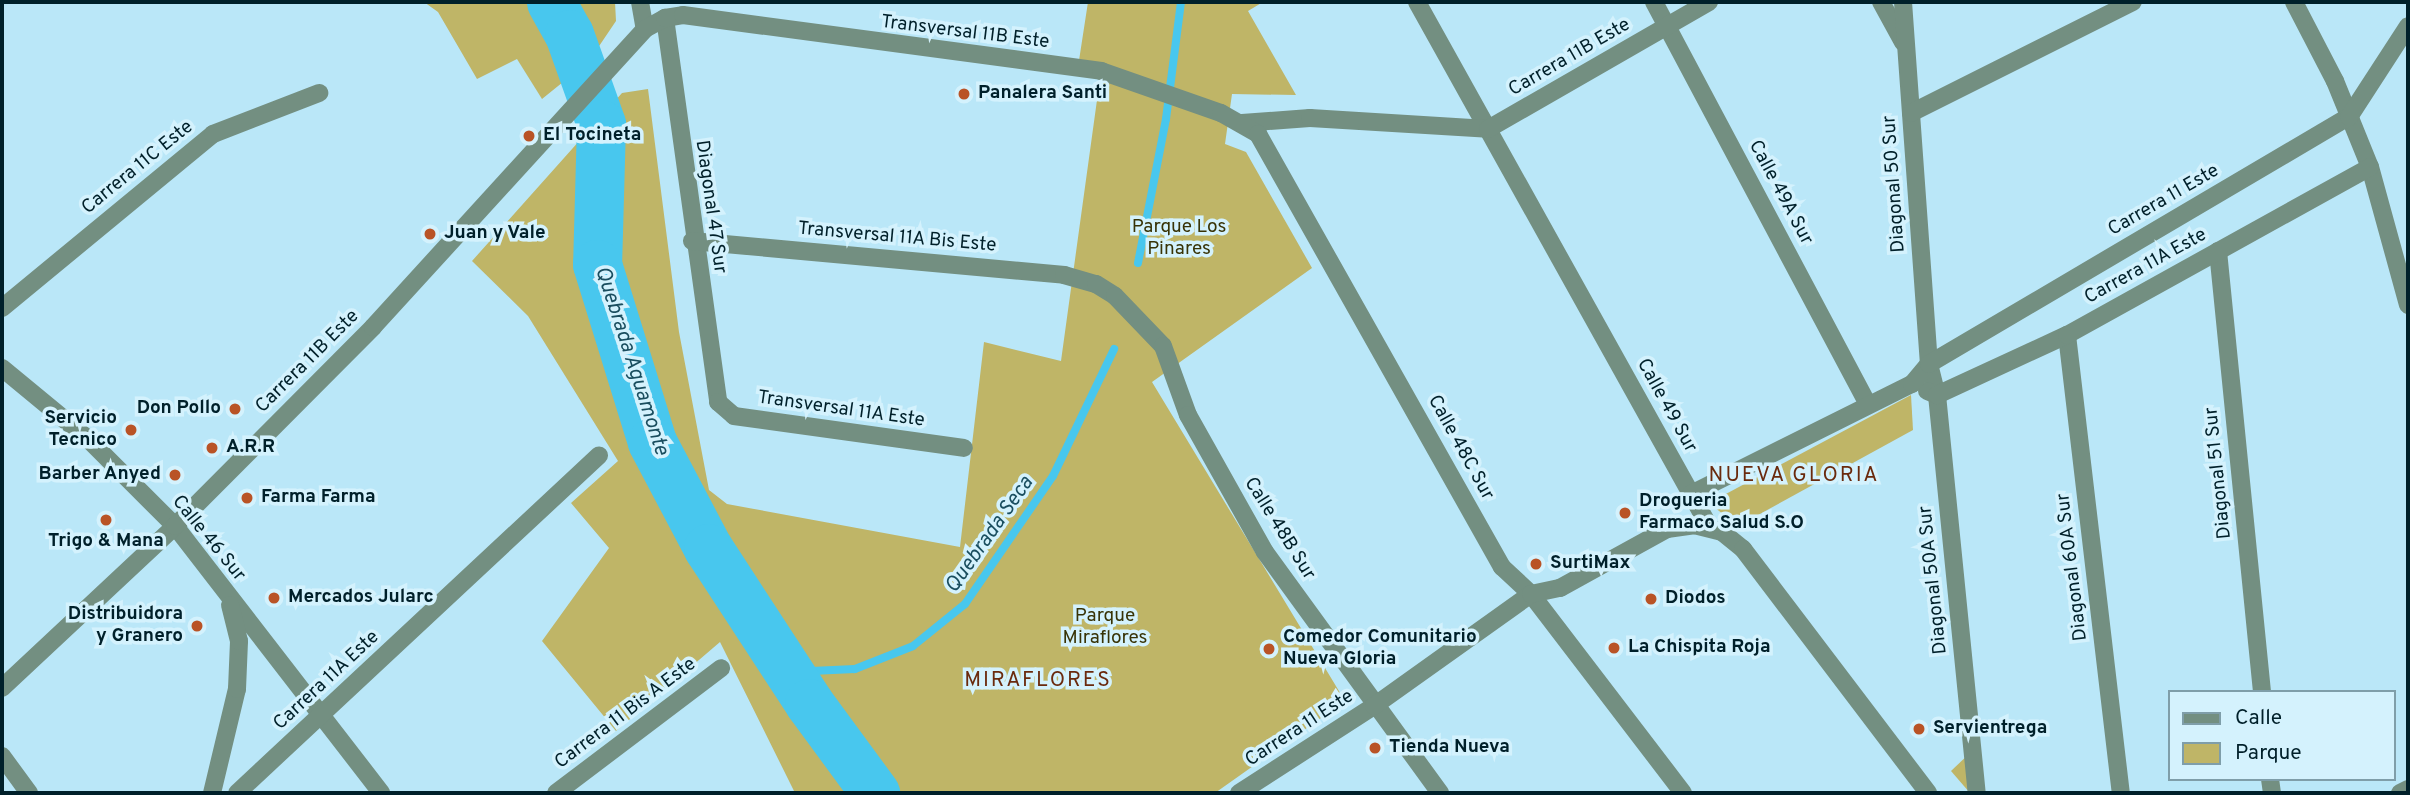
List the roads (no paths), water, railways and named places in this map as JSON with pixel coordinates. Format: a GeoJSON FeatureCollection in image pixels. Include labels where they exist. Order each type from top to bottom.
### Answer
{"type":"FeatureCollection","features":[{"type":"Feature","properties":{"kind":"street"},"geometry":{"type":"LineString","coordinates":[[640,2],[645,29]]}},
{"type":"Feature","properties":{"kind":"street","name":"Calle 49 Sur"},"geometry":{"type":"LineString","coordinates":[[1417,2],[1710,528],[1743,549],[1928,793]]}},
{"type":"Feature","properties":{"kind":"street","name":"Calle 49A Sur"},"geometry":{"type":"LineString","coordinates":[[1654,2],[1868,405]]}},
{"type":"Feature","properties":{"kind":"street","name":"Carrera 11B Este"},"geometry":{"type":"LineString","coordinates":[[1488,129],[1709,2]]}},
{"type":"Feature","properties":{"kind":"street"},"geometry":{"type":"LineString","coordinates":[[1881,2],[1907,48]]}},
{"type":"Feature","properties":{"kind":"street","name":"Diagonal 50 Sur"},"geometry":{"type":"LineString","coordinates":[[1903,2],[1929,364]]}},
{"type":"Feature","properties":{"kind":"street"},"geometry":{"type":"LineString","coordinates":[[1911,113],[2133,2]]}},
{"type":"Feature","properties":{"kind":"street"},"geometry":{"type":"LineString","coordinates":[[2294,2],[2370,167],[2408,305]]}},
{"type":"Feature","properties":{"kind":"street","name":"Transversal 11B Este"},"geometry":{"type":"LineString","coordinates":[[626,50],[645,29],[665,18],[700,16],[1119,75],[1221,113]]}},
{"type":"Feature","properties":{"kind":"street","name":"Diagonal 47 Sur"},"geometry":{"type":"LineString","coordinates":[[665,18],[692,241],[718,402]]}},
{"type":"Feature","properties":{"kind":"street","name":"Carrera 11 Este"},"geometry":{"type":"LineString","coordinates":[[1691,494],[1912,384],[1929,364],[2349,117],[2408,26]]}},
{"type":"Feature","properties":{"kind":"street","name":"Carrera 11B Este"},"geometry":{"type":"LineString","coordinates":[[2,688],[174,526],[373,327],[626,50]]}},
{"type":"Feature","properties":{"kind":"street","name":"Carrera 11C Este"},"geometry":{"type":"LineString","coordinates":[[2,307],[213,134],[319,93]]}},
{"type":"Feature","properties":{"kind":"street","name":"Calle 48C Sur"},"geometry":{"type":"LineString","coordinates":[[1221,113],[1242,123],[1268,146],[1502,567],[1531,594],[1675,790]]}},
{"type":"Feature","properties":{"kind":"street"},"geometry":{"type":"LineString","coordinates":[[1242,123],[1310,118],[1488,129]]}},
{"type":"Feature","properties":{"kind":"street","name":"Carrera 11A Este"},"geometry":{"type":"LineString","coordinates":[[1937,395],[2067,335],[2370,167]]}},
{"type":"Feature","properties":{"kind":"street","name":"Transversal 11A Bis Este"},"geometry":{"type":"LineString","coordinates":[[692,241],[1064,275],[1096,284]]}},
{"type":"Feature","properties":{"kind":"street","name":"Diagonal 51 Sur"},"geometry":{"type":"LineString","coordinates":[[2218,251],[2262,690]]}},
{"type":"Feature","properties":{"kind":"street","name":"Calle 48B Sur"},"geometry":{"type":"LineString","coordinates":[[1096,284],[1133,311],[1163,346],[1188,415],[1265,552],[1374,706],[1440,793]]}},
{"type":"Feature","properties":{"kind":"street","name":"Diagonal 60A Sur"},"geometry":{"type":"LineString","coordinates":[[2067,335],[2121,793]]}},
{"type":"Feature","properties":{"kind":"street","name":"Diagonal 50A Sur"},"geometry":{"type":"LineString","coordinates":[[1929,364],[1937,395],[1977,793]]}},
{"type":"Feature","properties":{"kind":"street","name":"Calle 46 Sur"},"geometry":{"type":"LineString","coordinates":[[2,368],[88,438],[174,526],[381,793]]}},
{"type":"Feature","properties":{"kind":"street"},"geometry":{"type":"LineString","coordinates":[[1912,384],[1937,395]]}},
{"type":"Feature","properties":{"kind":"street","name":"Transversal 11A Este"},"geometry":{"type":"LineString","coordinates":[[718,402],[734,416],[964,448]]}},
{"type":"Feature","properties":{"kind":"street","name":"Carrera 11A Este"},"geometry":{"type":"LineString","coordinates":[[237,793],[599,456]]}},
{"type":"Feature","properties":{"kind":"street","name":"Carrera 11 Este"},"geometry":{"type":"LineString","coordinates":[[1239,793],[1374,706],[1531,594],[1560,588],[1667,529],[1710,528]]}},
{"type":"Feature","properties":{"kind":"street"},"geometry":{"type":"LineString","coordinates":[[212,793],[231,724],[239,666],[235,619],[226,596]]}},
{"type":"Feature","properties":{"kind":"street","name":"Carrera 11 Bis A Este"},"geometry":{"type":"LineString","coordinates":[[556,793],[721,668]]}},
{"type":"Feature","properties":{"kind":"street"},"geometry":{"type":"LineString","coordinates":[[2,756],[29,793]]}},
{"type":"Feature","properties":{"kind":"street"},"geometry":{"type":"LineString","coordinates":[[2400,793],[2408,789]]}},
{"type":"Feature","properties":{"kind":"waterway","name":"Quebrada Aguamonte"},"geometry":{"type":"LineString","coordinates":[[551,2],[569,34],[601,124],[597,264],[652,442],[708,548],[809,703],[875,793]]}},
{"type":"Feature","properties":{"kind":"waterway","name":"Quebrada Seca"},"geometry":{"type":"LineString","coordinates":[[1138,263],[1166,119],[1181,2]]}},
{"type":"Feature","properties":{"kind":"waterway","name":"Quebrada Seca"},"geometry":{"type":"LineString","coordinates":[[789,672],[855,669],[913,646],[965,604],[1053,476],[1114,349]]}},
{"type":"Feature","properties":{"kind":"place","name":"Panalera Santi"},"geometry":{"type":"Point","coordinates":[964,94]}},
{"type":"Feature","properties":{"kind":"place","name":"El Tocineta"},"geometry":{"type":"Point","coordinates":[529,136]}},
{"type":"Feature","properties":{"kind":"place","name":"Juan y Vale"},"geometry":{"type":"Point","coordinates":[430,234]}},
{"type":"Feature","properties":{"kind":"place","name":"Don Pollo"},"geometry":{"type":"Point","coordinates":[235,409]}},
{"type":"Feature","properties":{"kind":"place","name":"Servicio Tecnico"},"geometry":{"type":"Point","coordinates":[131,430]}},
{"type":"Feature","properties":{"kind":"place","name":"A.R.R"},"geometry":{"type":"Point","coordinates":[212,448]}},
{"type":"Feature","properties":{"kind":"place","name":"Barber Anyed"},"geometry":{"type":"Point","coordinates":[175,475]}},
{"type":"Feature","properties":{"kind":"place","name":"Farma Farma"},"geometry":{"type":"Point","coordinates":[247,498]}},
{"type":"Feature","properties":{"kind":"place","name":"Drogueria Farmaco Salud S.O"},"geometry":{"type":"Point","coordinates":[1625,513]}},
{"type":"Feature","properties":{"kind":"place","name":"Trigo & Mana"},"geometry":{"type":"Point","coordinates":[106,520]}},
{"type":"Feature","properties":{"kind":"place","name":"SurtiMax"},"geometry":{"type":"Point","coordinates":[1536,564]}},
{"type":"Feature","properties":{"kind":"place","name":"Mercados Jularc"},"geometry":{"type":"Point","coordinates":[274,598]}},
{"type":"Feature","properties":{"kind":"place","name":"Diodos"},"geometry":{"type":"Point","coordinates":[1651,599]}},
{"type":"Feature","properties":{"kind":"place","name":"Distribuidora y Granero"},"geometry":{"type":"Point","coordinates":[197,626]}},
{"type":"Feature","properties":{"kind":"place","name":"La Chispita Roja"},"geometry":{"type":"Point","coordinates":[1614,648]}},
{"type":"Feature","properties":{"kind":"place","name":"Comedor Comunitario Nueva Gloria"},"geometry":{"type":"Point","coordinates":[1269,649]}},
{"type":"Feature","properties":{"kind":"place","name":"Servientrega"},"geometry":{"type":"Point","coordinates":[1919,729]}},
{"type":"Feature","properties":{"kind":"place","name":"Tienda Nueva"},"geometry":{"type":"Point","coordinates":[1375,748]}},
{"type":"Feature","properties":{"kind":"district","name":"NUEVA GLORIA"},"geometry":{"type":"Point","coordinates":[1794,476]}},
{"type":"Feature","properties":{"kind":"district","name":"MIRAFLORES"},"geometry":{"type":"Point","coordinates":[1038,681]}},
{"type":"Feature","properties":{"kind":"park label","name":"Parque Los Pinares"},"geometry":{"type":"Point","coordinates":[1179,239]}},
{"type":"Feature","properties":{"kind":"park label","name":"Parque Miraflores"},"geometry":{"type":"Point","coordinates":[1105,628]}}]}
